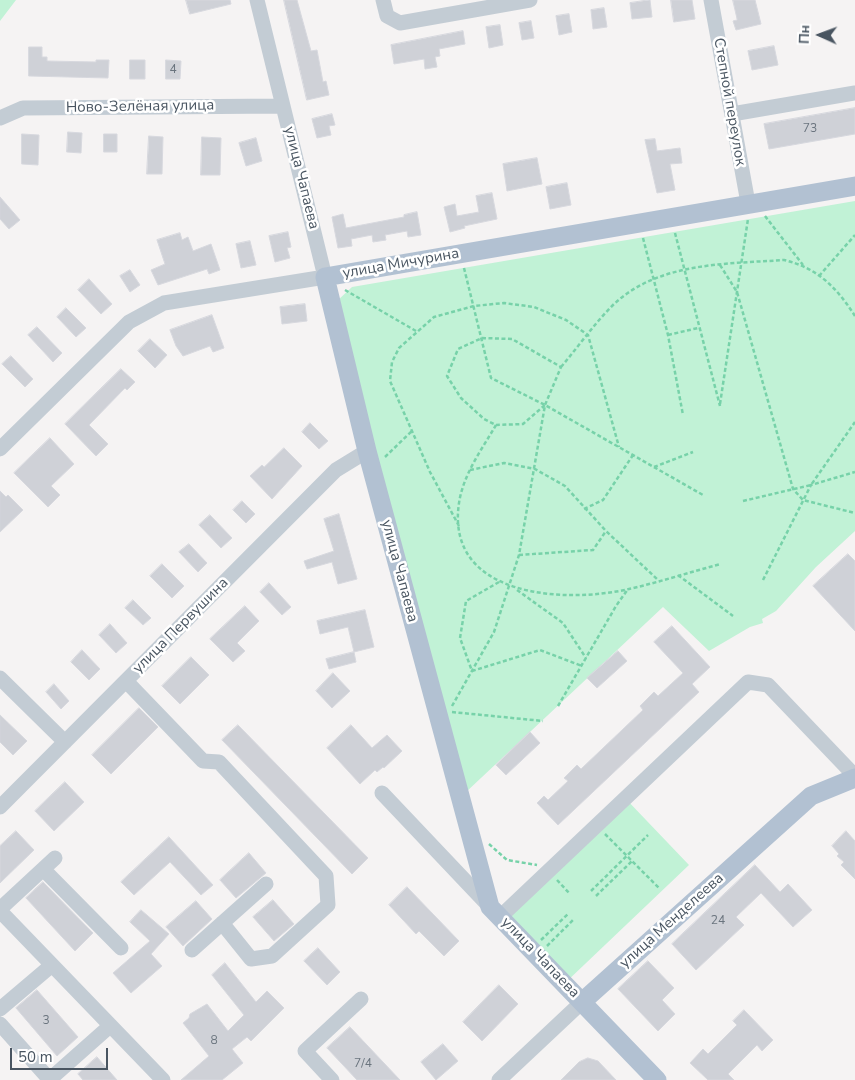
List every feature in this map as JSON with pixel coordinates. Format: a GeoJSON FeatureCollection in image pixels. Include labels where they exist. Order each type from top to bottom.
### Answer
{"type":"FeatureCollection","features":[{"type":"Feature","properties":{"kind":"main road","name":"улица Мичурина"},"geometry":{"type":"LineString","coordinates":[[325,277],[639,221],[672,216],[753,210],[855,186]]}},
{"type":"Feature","properties":{"kind":"main road","name":"улица Чапаева"},"geometry":{"type":"LineString","coordinates":[[325,277],[367,451],[495,912],[657,1080]]}},
{"type":"Feature","properties":{"kind":"main road","name":"улица Менделеева"},"geometry":{"type":"LineString","coordinates":[[582,1002],[811,796],[855,777]]}},
{"type":"Feature","properties":{"kind":"street","name":"улица Чапаева"},"geometry":{"type":"LineString","coordinates":[[257,0],[325,277]]}},
{"type":"Feature","properties":{"kind":"street"},"geometry":{"type":"LineString","coordinates":[[383,0],[387,16],[400,22],[530,0]]}},
{"type":"Feature","properties":{"kind":"street","name":"Степной переулок"},"geometry":{"type":"LineString","coordinates":[[711,0],[732,114],[753,210]]}},
{"type":"Feature","properties":{"kind":"street"},"geometry":{"type":"LineString","coordinates":[[732,114],[855,93]]}},
{"type":"Feature","properties":{"kind":"street","name":"Ново-Зелёная улица"},"geometry":{"type":"LineString","coordinates":[[0,118],[23,108],[283,106]]}},
{"type":"Feature","properties":{"kind":"street","name":"улица Мичурина"},"geometry":{"type":"LineString","coordinates":[[0,449],[130,322],[164,303],[325,277]]}},
{"type":"Feature","properties":{"kind":"street","name":"улица Первушина"},"geometry":{"type":"LineString","coordinates":[[0,807],[336,470],[367,451]]}},
{"type":"Feature","properties":{"kind":"street"},"geometry":{"type":"LineString","coordinates":[[0,678],[65,742]]}},
{"type":"Feature","properties":{"kind":"street"},"geometry":{"type":"LineString","coordinates":[[126,681],[203,762],[219,762],[326,876],[328,905],[272,956],[251,959],[222,923]]}},
{"type":"Feature","properties":{"kind":"street"},"geometry":{"type":"LineString","coordinates":[[382,793],[495,912],[548,871],[748,682],[768,685],[855,777]]}},
{"type":"Feature","properties":{"kind":"street"},"geometry":{"type":"LineString","coordinates":[[55,858],[0,910],[163,1080]]}},
{"type":"Feature","properties":{"kind":"street"},"geometry":{"type":"LineString","coordinates":[[43,869],[121,948]]}},
{"type":"Feature","properties":{"kind":"street"},"geometry":{"type":"LineString","coordinates":[[192,950],[266,884]]}},
{"type":"Feature","properties":{"kind":"street"},"geometry":{"type":"LineString","coordinates":[[0,1010],[52,965]]}},
{"type":"Feature","properties":{"kind":"street"},"geometry":{"type":"LineString","coordinates":[[332,1080],[304,1051],[361,999]]}},
{"type":"Feature","properties":{"kind":"street","name":"улица Менделеева"},"geometry":{"type":"LineString","coordinates":[[499,1080],[582,1002]]}},
{"type":"Feature","properties":{"kind":"street"},"geometry":{"type":"LineString","coordinates":[[0,1024],[55,1078],[110,1026]]}},
{"type":"Feature","properties":{"kind":"path"},"geometry":{"type":"LineString","coordinates":[[672,216],[698,328],[720,406],[737,292],[753,210]]}},
{"type":"Feature","properties":{"kind":"path"},"geometry":{"type":"LineString","coordinates":[[753,210],[804,266],[838,291],[855,316]]}},
{"type":"Feature","properties":{"kind":"path"},"geometry":{"type":"LineString","coordinates":[[639,221],[668,335],[683,415]]}},
{"type":"Feature","properties":{"kind":"path"},"geometry":{"type":"LineString","coordinates":[[819,276],[855,235]]}},
{"type":"Feature","properties":{"kind":"path"},"geometry":{"type":"LineString","coordinates":[[460,253],[491,378],[545,405],[703,495]]}},
{"type":"Feature","properties":{"kind":"path"},"geometry":{"type":"LineString","coordinates":[[543,721],[448,712],[494,632],[519,555],[536,469],[545,405],[561,367],[614,304],[653,278],[684,269],[742,263],[784,260],[804,266]]}},
{"type":"Feature","properties":{"kind":"path"},"geometry":{"type":"LineString","coordinates":[[720,265],[737,292],[793,489],[803,500],[855,513]]}},
{"type":"Feature","properties":{"kind":"path"},"geometry":{"type":"LineString","coordinates":[[344,289],[416,331]]}},
{"type":"Feature","properties":{"kind":"path"},"geometry":{"type":"LineString","coordinates":[[459,526],[430,472],[390,381],[392,362],[399,348],[434,317],[474,306],[504,303],[534,307],[566,320],[588,335],[619,447]]}},
{"type":"Feature","properties":{"kind":"path"},"geometry":{"type":"LineString","coordinates":[[668,335],[698,328]]}},
{"type":"Feature","properties":{"kind":"path"},"geometry":{"type":"LineString","coordinates":[[545,405],[523,424],[496,425],[484,419],[461,398],[447,376],[458,350],[482,338],[512,339],[561,367]]}},
{"type":"Feature","properties":{"kind":"path"},"geometry":{"type":"LineString","coordinates":[[762,580],[811,485],[855,422]]}},
{"type":"Feature","properties":{"kind":"path"},"geometry":{"type":"LineString","coordinates":[[496,425],[470,470],[459,503],[459,526],[465,551],[473,563],[488,577],[516,589],[563,623],[586,658]]}},
{"type":"Feature","properties":{"kind":"path"},"geometry":{"type":"LineString","coordinates":[[385,457],[413,430]]}},
{"type":"Feature","properties":{"kind":"path"},"geometry":{"type":"LineString","coordinates":[[654,467],[693,452]]}},
{"type":"Feature","properties":{"kind":"path"},"geometry":{"type":"LineString","coordinates":[[584,509],[603,500],[633,455]]}},
{"type":"Feature","properties":{"kind":"path"},"geometry":{"type":"LineString","coordinates":[[470,470],[504,463],[536,469],[565,486],[584,509],[658,580]]}},
{"type":"Feature","properties":{"kind":"path"},"geometry":{"type":"LineString","coordinates":[[743,501],[811,485],[855,472]]}},
{"type":"Feature","properties":{"kind":"path"},"geometry":{"type":"LineString","coordinates":[[519,555],[594,550],[606,531]]}},
{"type":"Feature","properties":{"kind":"path"},"geometry":{"type":"LineString","coordinates":[[516,589],[572,595],[628,589],[721,564]]}},
{"type":"Feature","properties":{"kind":"path"},"geometry":{"type":"LineString","coordinates":[[678,575],[734,616]]}},
{"type":"Feature","properties":{"kind":"path"},"geometry":{"type":"LineString","coordinates":[[472,671],[460,638],[466,602],[499,582]]}},
{"type":"Feature","properties":{"kind":"path"},"geometry":{"type":"LineString","coordinates":[[558,706],[628,589]]}},
{"type":"Feature","properties":{"kind":"path"},"geometry":{"type":"LineString","coordinates":[[472,671],[540,650],[582,666]]}},
{"type":"Feature","properties":{"kind":"path"},"geometry":{"type":"LineString","coordinates":[[596,825],[659,888]]}},
{"type":"Feature","properties":{"kind":"path"},"geometry":{"type":"LineString","coordinates":[[591,891],[648,835]]}},
{"type":"Feature","properties":{"kind":"path"},"geometry":{"type":"LineString","coordinates":[[596,896],[632,861]]}},
{"type":"Feature","properties":{"kind":"path"},"geometry":{"type":"LineString","coordinates":[[548,871],[570,894]]}},
{"type":"Feature","properties":{"kind":"path"},"geometry":{"type":"LineString","coordinates":[[534,952],[568,914]]}},
{"type":"Feature","properties":{"kind":"path"},"geometry":{"type":"LineString","coordinates":[[534,952],[573,920]]}},
{"type":"Feature","properties":{"kind":"green space"},"geometry":{"type":"Polygon","coordinates":[[[0,0],[16,0],[0,21],[0,0]]]}},
{"type":"Feature","properties":{"kind":"green space"},"geometry":{"type":"Polygon","coordinates":[[[855,201],[855,531],[816,567],[776,611],[762,619],[763,623],[750,627],[709,651],[663,607],[465,793],[337,301],[352,287],[855,201]]]}},
{"type":"Feature","properties":{"kind":"green space"},"geometry":{"type":"Polygon","coordinates":[[[625,798],[689,865],[564,984],[500,917],[625,798]]]}},
{"type":"Feature","properties":{"kind":"building"},"geometry":{"type":"Polygon","coordinates":[[[186,0],[230,0],[231,4],[190,14],[186,0]]]}},
{"type":"Feature","properties":{"kind":"building"},"geometry":{"type":"Polygon","coordinates":[[[284,0],[297,0],[311,51],[317,50],[323,82],[326,81],[329,95],[307,100],[284,0]]]}},
{"type":"Feature","properties":{"kind":"building"},"geometry":{"type":"Polygon","coordinates":[[[650,0],[652,17],[632,19],[630,3],[650,0]]]}},
{"type":"Feature","properties":{"kind":"building"},"geometry":{"type":"Polygon","coordinates":[[[671,0],[692,0],[695,19],[674,22],[671,0]]]}},
{"type":"Feature","properties":{"kind":"building"},"geometry":{"type":"Polygon","coordinates":[[[733,0],[755,0],[761,24],[736,30],[733,21],[737,20],[733,0]]]}},
{"type":"Feature","properties":{"kind":"building"},"geometry":{"type":"Polygon","coordinates":[[[604,8],[607,27],[593,29],[591,10],[604,8]]]}},
{"type":"Feature","properties":{"kind":"building"},"geometry":{"type":"Polygon","coordinates":[[[569,14],[572,32],[559,35],[556,16],[569,14]]]}},
{"type":"Feature","properties":{"kind":"building"},"geometry":{"type":"Polygon","coordinates":[[[531,21],[534,38],[522,40],[519,23],[531,21]]]}},
{"type":"Feature","properties":{"kind":"building"},"geometry":{"type":"Polygon","coordinates":[[[500,25],[503,45],[489,48],[486,27],[500,25]]]}},
{"type":"Feature","properties":{"kind":"building"},"geometry":{"type":"Polygon","coordinates":[[[463,31],[465,44],[439,49],[440,56],[435,57],[437,67],[425,69],[424,59],[394,64],[391,45],[463,31]]]}},
{"type":"Feature","properties":{"kind":"building"},"geometry":{"type":"Polygon","coordinates":[[[774,46],[778,65],[752,70],[748,51],[774,46]]]}},
{"type":"Feature","properties":{"kind":"building"},"geometry":{"type":"Polygon","coordinates":[[[29,47],[42,47],[42,57],[47,57],[47,61],[96,62],[96,60],[109,60],[108,78],[29,76],[29,47]]]}},
{"type":"Feature","properties":{"kind":"building"},"geometry":{"type":"Polygon","coordinates":[[[130,60],[145,60],[145,79],[130,79],[130,60]]]}},
{"type":"Feature","properties":{"kind":"building"},"geometry":{"type":"Polygon","coordinates":[[[166,60],[181,61],[180,79],[166,79],[166,60]]]}},
{"type":"Feature","properties":{"kind":"building"},"geometry":{"type":"Polygon","coordinates":[[[855,108],[855,134],[769,149],[764,124],[855,108]]]}},
{"type":"Feature","properties":{"kind":"building"},"geometry":{"type":"Polygon","coordinates":[[[332,114],[335,125],[329,126],[331,135],[317,138],[312,119],[332,114]]]}},
{"type":"Feature","properties":{"kind":"building"},"geometry":{"type":"Polygon","coordinates":[[[68,132],[82,133],[81,153],[67,152],[68,132]]]}},
{"type":"Feature","properties":{"kind":"building"},"geometry":{"type":"Polygon","coordinates":[[[22,134],[39,135],[38,165],[22,164],[22,134]]]}},
{"type":"Feature","properties":{"kind":"building"},"geometry":{"type":"Polygon","coordinates":[[[104,134],[117,134],[117,152],[104,152],[104,134]]]}},
{"type":"Feature","properties":{"kind":"building"},"geometry":{"type":"Polygon","coordinates":[[[149,136],[163,137],[162,174],[147,174],[149,136]]]}},
{"type":"Feature","properties":{"kind":"building"},"geometry":{"type":"Polygon","coordinates":[[[202,137],[221,138],[220,175],[201,175],[202,137]]]}},
{"type":"Feature","properties":{"kind":"building"},"geometry":{"type":"Polygon","coordinates":[[[256,138],[262,161],[246,166],[239,143],[256,138]]]}},
{"type":"Feature","properties":{"kind":"building"},"geometry":{"type":"Polygon","coordinates":[[[655,139],[657,151],[680,148],[682,163],[670,164],[675,190],[657,193],[645,140],[655,139]]]}},
{"type":"Feature","properties":{"kind":"building"},"geometry":{"type":"Polygon","coordinates":[[[537,158],[542,184],[507,191],[503,164],[537,158]]]}},
{"type":"Feature","properties":{"kind":"building"},"geometry":{"type":"Polygon","coordinates":[[[567,183],[571,205],[550,209],[546,187],[567,183]]]}},
{"type":"Feature","properties":{"kind":"building"},"geometry":{"type":"Polygon","coordinates":[[[492,193],[497,219],[464,226],[465,228],[450,232],[444,207],[455,204],[457,216],[479,212],[476,196],[492,193]]]}},
{"type":"Feature","properties":{"kind":"building"},"geometry":{"type":"Polygon","coordinates":[[[0,197],[20,220],[9,229],[0,219],[0,197]]]}},
{"type":"Feature","properties":{"kind":"building"},"geometry":{"type":"Polygon","coordinates":[[[417,212],[421,235],[408,237],[407,231],[385,235],[386,240],[373,242],[372,235],[351,239],[352,246],[338,248],[332,217],[343,214],[346,228],[404,217],[404,215],[417,212]]]}},
{"type":"Feature","properties":{"kind":"building"},"geometry":{"type":"Polygon","coordinates":[[[288,232],[291,247],[287,248],[290,258],[275,262],[269,236],[288,232]]]}},
{"type":"Feature","properties":{"kind":"building"},"geometry":{"type":"Polygon","coordinates":[[[180,233],[182,240],[188,237],[193,251],[211,244],[220,270],[209,274],[207,269],[158,285],[151,270],[165,264],[157,240],[180,233]]]}},
{"type":"Feature","properties":{"kind":"building"},"geometry":{"type":"Polygon","coordinates":[[[250,241],[256,265],[241,268],[236,244],[250,241]]]}},
{"type":"Feature","properties":{"kind":"building"},"geometry":{"type":"Polygon","coordinates":[[[130,270],[140,285],[130,292],[120,276],[130,270]]]}},
{"type":"Feature","properties":{"kind":"building"},"geometry":{"type":"Polygon","coordinates":[[[89,279],[112,304],[101,314],[78,290],[89,279]]]}},
{"type":"Feature","properties":{"kind":"building"},"geometry":{"type":"Polygon","coordinates":[[[305,304],[307,321],[282,324],[280,307],[305,304]]]}},
{"type":"Feature","properties":{"kind":"building"},"geometry":{"type":"Polygon","coordinates":[[[66,308],[86,328],[76,337],[57,317],[66,308]]]}},
{"type":"Feature","properties":{"kind":"building"},"geometry":{"type":"Polygon","coordinates":[[[212,315],[224,348],[213,352],[210,346],[183,356],[176,346],[170,330],[212,315]]]}},
{"type":"Feature","properties":{"kind":"building"},"geometry":{"type":"Polygon","coordinates":[[[37,327],[62,353],[53,362],[28,335],[37,327]]]}},
{"type":"Feature","properties":{"kind":"building"},"geometry":{"type":"Polygon","coordinates":[[[150,339],[167,355],[155,368],[138,351],[150,339]]]}},
{"type":"Feature","properties":{"kind":"building"},"geometry":{"type":"Polygon","coordinates":[[[11,356],[33,379],[25,387],[2,364],[11,356]]]}},
{"type":"Feature","properties":{"kind":"building"},"geometry":{"type":"Polygon","coordinates":[[[121,369],[135,382],[127,390],[125,388],[89,425],[108,444],[96,456],[65,424],[121,369]]]}},
{"type":"Feature","properties":{"kind":"building"},"geometry":{"type":"Polygon","coordinates":[[[310,423],[328,441],[319,449],[302,432],[310,423]]]}},
{"type":"Feature","properties":{"kind":"building"},"geometry":{"type":"Polygon","coordinates":[[[50,438],[74,464],[51,486],[60,495],[48,507],[14,473],[50,438]]]}},
{"type":"Feature","properties":{"kind":"building"},"geometry":{"type":"Polygon","coordinates":[[[284,448],[302,466],[272,499],[250,476],[262,465],[264,467],[284,448]]]}},
{"type":"Feature","properties":{"kind":"building"},"geometry":{"type":"Polygon","coordinates":[[[0,491],[6,497],[8,495],[23,510],[0,532],[0,491]]]}},
{"type":"Feature","properties":{"kind":"building"},"geometry":{"type":"Polygon","coordinates":[[[242,501],[255,514],[246,523],[233,510],[242,501]]]}},
{"type":"Feature","properties":{"kind":"building"},"geometry":{"type":"Polygon","coordinates":[[[339,514],[357,579],[338,584],[332,562],[307,569],[304,561],[334,551],[324,519],[339,514]]]}},
{"type":"Feature","properties":{"kind":"building"},"geometry":{"type":"Polygon","coordinates":[[[210,515],[232,538],[221,548],[199,525],[210,515]]]}},
{"type":"Feature","properties":{"kind":"building"},"geometry":{"type":"Polygon","coordinates":[[[189,544],[207,563],[198,572],[179,552],[189,544]]]}},
{"type":"Feature","properties":{"kind":"building"},"geometry":{"type":"Polygon","coordinates":[[[848,554],[855,561],[855,631],[813,586],[848,554]]]}},
{"type":"Feature","properties":{"kind":"building"},"geometry":{"type":"Polygon","coordinates":[[[162,564],[184,586],[172,598],[150,576],[162,564]]]}},
{"type":"Feature","properties":{"kind":"building"},"geometry":{"type":"Polygon","coordinates":[[[269,583],[291,607],[282,615],[260,592],[269,583]]]}},
{"type":"Feature","properties":{"kind":"building"},"geometry":{"type":"Polygon","coordinates":[[[133,600],[151,618],[143,625],[125,608],[133,600]]]}},
{"type":"Feature","properties":{"kind":"building"},"geometry":{"type":"Polygon","coordinates":[[[245,606],[259,621],[237,643],[245,651],[233,662],[210,639],[245,606]]]}},
{"type":"Feature","properties":{"kind":"building"},"geometry":{"type":"Polygon","coordinates":[[[365,610],[374,647],[354,652],[348,627],[320,634],[317,621],[365,610]]]}},
{"type":"Feature","properties":{"kind":"building"},"geometry":{"type":"Polygon","coordinates":[[[110,624],[127,643],[116,653],[99,635],[110,624]]]}},
{"type":"Feature","properties":{"kind":"building"},"geometry":{"type":"Polygon","coordinates":[[[672,626],[710,667],[692,684],[699,692],[558,825],[537,803],[544,796],[548,800],[568,781],[564,778],[577,765],[581,769],[643,710],[640,706],[654,692],[658,696],[683,673],[654,642],[672,626]]]}},
{"type":"Feature","properties":{"kind":"building"},"geometry":{"type":"Polygon","coordinates":[[[82,650],[100,669],[89,680],[71,662],[82,650]]]}},
{"type":"Feature","properties":{"kind":"building"},"geometry":{"type":"Polygon","coordinates":[[[618,651],[627,661],[597,688],[587,678],[618,651]]]}},
{"type":"Feature","properties":{"kind":"building"},"geometry":{"type":"Polygon","coordinates":[[[354,652],[356,662],[329,669],[326,659],[354,652]]]}},
{"type":"Feature","properties":{"kind":"building"},"geometry":{"type":"Polygon","coordinates":[[[191,657],[209,675],[180,704],[162,686],[191,657]]]}},
{"type":"Feature","properties":{"kind":"building"},"geometry":{"type":"Polygon","coordinates":[[[333,673],[350,691],[332,708],[316,691],[333,673]]]}},
{"type":"Feature","properties":{"kind":"building"},"geometry":{"type":"Polygon","coordinates":[[[54,684],[69,701],[61,709],[46,692],[54,684]]]}},
{"type":"Feature","properties":{"kind":"building"},"geometry":{"type":"Polygon","coordinates":[[[139,708],[158,727],[111,774],[92,755],[139,708]]]}},
{"type":"Feature","properties":{"kind":"building"},"geometry":{"type":"Polygon","coordinates":[[[0,715],[27,741],[13,755],[0,742],[0,715]]]}},
{"type":"Feature","properties":{"kind":"building"},"geometry":{"type":"Polygon","coordinates":[[[238,725],[368,858],[352,874],[222,740],[238,725]]]}},
{"type":"Feature","properties":{"kind":"building"},"geometry":{"type":"Polygon","coordinates":[[[351,725],[372,748],[387,735],[402,751],[384,768],[377,772],[375,770],[360,784],[327,748],[351,725]]]}},
{"type":"Feature","properties":{"kind":"building"},"geometry":{"type":"Polygon","coordinates":[[[530,732],[540,743],[506,775],[496,765],[530,732]]]}},
{"type":"Feature","properties":{"kind":"building"},"geometry":{"type":"Polygon","coordinates":[[[65,782],[84,802],[54,831],[35,811],[65,782]]]}},
{"type":"Feature","properties":{"kind":"building"},"geometry":{"type":"Polygon","coordinates":[[[16,831],[34,850],[0,883],[0,846],[16,831]]]}},
{"type":"Feature","properties":{"kind":"building"},"geometry":{"type":"Polygon","coordinates":[[[846,831],[855,841],[855,879],[841,865],[844,862],[837,856],[839,854],[832,846],[846,831]]]}},
{"type":"Feature","properties":{"kind":"building"},"geometry":{"type":"Polygon","coordinates":[[[169,837],[213,885],[201,895],[170,862],[134,895],[121,882],[169,837]]]}},
{"type":"Feature","properties":{"kind":"building"},"geometry":{"type":"Polygon","coordinates":[[[249,853],[266,873],[236,898],[220,880],[249,853]]]}},
{"type":"Feature","properties":{"kind":"building"},"geometry":{"type":"Polygon","coordinates":[[[755,865],[780,892],[788,884],[812,910],[793,927],[761,893],[736,917],[744,925],[696,970],[672,944],[755,865]]]}},
{"type":"Feature","properties":{"kind":"building"},"geometry":{"type":"Polygon","coordinates":[[[43,882],[93,933],[75,951],[26,898],[43,882]]]}},
{"type":"Feature","properties":{"kind":"building"},"geometry":{"type":"Polygon","coordinates":[[[407,887],[459,941],[444,956],[419,931],[416,934],[389,905],[407,887]]]}},
{"type":"Feature","properties":{"kind":"building"},"geometry":{"type":"Polygon","coordinates":[[[273,900],[294,924],[274,941],[253,917],[273,900]]]}},
{"type":"Feature","properties":{"kind":"building"},"geometry":{"type":"Polygon","coordinates":[[[196,901],[212,919],[183,946],[166,927],[196,901]]]}},
{"type":"Feature","properties":{"kind":"building"},"geometry":{"type":"Polygon","coordinates":[[[141,910],[169,934],[151,954],[162,966],[131,993],[113,973],[150,941],[130,922],[141,910]]]}},
{"type":"Feature","properties":{"kind":"building"},"geometry":{"type":"Polygon","coordinates":[[[318,948],[340,972],[327,985],[304,961],[318,948]]]}},
{"type":"Feature","properties":{"kind":"building"},"geometry":{"type":"Polygon","coordinates":[[[648,961],[674,988],[662,1000],[675,1014],[658,1031],[618,989],[648,961]]]}},
{"type":"Feature","properties":{"kind":"building"},"geometry":{"type":"Polygon","coordinates":[[[225,963],[256,1002],[267,991],[284,1008],[251,1041],[247,1037],[232,1049],[243,1063],[222,1080],[181,1080],[209,1056],[183,1023],[189,1018],[190,1014],[207,1004],[228,1031],[244,1015],[212,975],[225,963]]]}},
{"type":"Feature","properties":{"kind":"building"},"geometry":{"type":"Polygon","coordinates":[[[499,985],[518,1004],[482,1041],[463,1022],[499,985]]]}},
{"type":"Feature","properties":{"kind":"building"},"geometry":{"type":"Polygon","coordinates":[[[37,990],[78,1037],[57,1056],[16,1008],[37,990]]]}},
{"type":"Feature","properties":{"kind":"building"},"geometry":{"type":"Polygon","coordinates":[[[744,1010],[773,1040],[762,1051],[757,1045],[728,1074],[734,1080],[708,1080],[690,1063],[703,1049],[708,1054],[737,1025],[733,1021],[744,1010]]]}},
{"type":"Feature","properties":{"kind":"building"},"geometry":{"type":"Polygon","coordinates":[[[350,1027],[400,1080],[357,1080],[327,1048],[350,1027]]]}},
{"type":"Feature","properties":{"kind":"building"},"geometry":{"type":"Polygon","coordinates":[[[443,1044],[458,1061],[436,1080],[421,1062],[443,1044]]]}},
{"type":"Feature","properties":{"kind":"building"},"geometry":{"type":"Polygon","coordinates":[[[97,1057],[117,1080],[83,1080],[78,1074],[97,1057]]]}},
{"type":"Feature","properties":{"kind":"building"},"geometry":{"type":"Polygon","coordinates":[[[588,1058],[598,1061],[616,1080],[561,1080],[579,1062],[588,1058]]]}}]}
